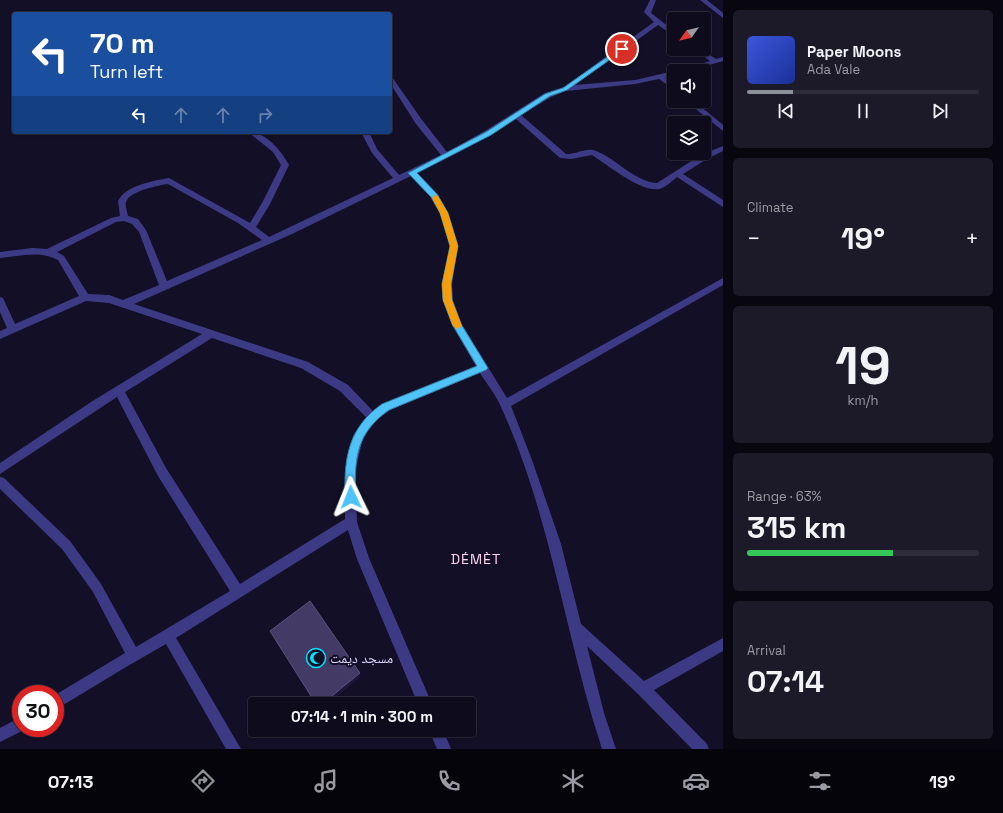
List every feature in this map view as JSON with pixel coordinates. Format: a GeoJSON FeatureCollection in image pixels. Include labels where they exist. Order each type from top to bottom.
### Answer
{"type":"FeatureCollection","features":[{"type":"Feature","properties":{"kind":"street"},"geometry":{"type":"LineString","coordinates":[[654,0],[647,12],[650,17],[667,29]]}},
{"type":"Feature","properties":{"kind":"street"},"geometry":{"type":"LineString","coordinates":[[703,0],[723,16]]}},
{"type":"Feature","properties":{"kind":"street"},"geometry":{"type":"LineString","coordinates":[[565,89],[657,23]]}},
{"type":"Feature","properties":{"kind":"street"},"geometry":{"type":"LineString","coordinates":[[706,64],[720,60]]}},
{"type":"Feature","properties":{"kind":"street"},"geometry":{"type":"LineString","coordinates":[[124,304],[269,241],[412,173],[488,133],[548,95],[565,89],[636,82],[667,74]]}},
{"type":"Feature","properties":{"kind":"street"},"geometry":{"type":"LineString","coordinates":[[660,76],[667,82]]}},
{"type":"Feature","properties":{"kind":"street"},"geometry":{"type":"LineString","coordinates":[[392,81],[419,122],[446,156]]}},
{"type":"Feature","properties":{"kind":"street"},"geometry":{"type":"LineString","coordinates":[[698,108],[723,129]]}},
{"type":"Feature","properties":{"kind":"street"},"geometry":{"type":"LineString","coordinates":[[516,115],[563,156],[571,157],[590,152],[594,153],[644,183],[654,186],[658,186],[704,157],[723,148]]}},
{"type":"Feature","properties":{"kind":"street"},"geometry":{"type":"LineString","coordinates":[[250,228],[266,204],[285,166],[283,159],[275,150],[255,134]]}},
{"type":"Feature","properties":{"kind":"street"},"geometry":{"type":"LineString","coordinates":[[366,134],[376,152],[398,179]]}},
{"type":"Feature","properties":{"kind":"street"},"geometry":{"type":"LineString","coordinates":[[412,173],[434,195],[444,213],[454,246],[447,284],[448,300],[457,324],[467,344],[505,404],[543,505],[555,544],[597,713],[609,749]]}},
{"type":"Feature","properties":{"kind":"street"},"geometry":{"type":"LineString","coordinates":[[678,174],[723,204]]}},
{"type":"Feature","properties":{"kind":"street"},"geometry":{"type":"LineString","coordinates":[[124,218],[121,203],[123,198],[130,193],[161,181],[169,181],[241,221],[269,241]]}},
{"type":"Feature","properties":{"kind":"street"},"geometry":{"type":"LineString","coordinates":[[49,252],[114,220],[124,218],[132,219],[138,224],[164,286]]}},
{"type":"Feature","properties":{"kind":"street"},"geometry":{"type":"LineString","coordinates":[[0,255],[49,252],[56,253],[62,258],[85,297]]}},
{"type":"Feature","properties":{"kind":"street"},"geometry":{"type":"LineString","coordinates":[[505,404],[723,281]]}},
{"type":"Feature","properties":{"kind":"street"},"geometry":{"type":"LineString","coordinates":[[0,335],[85,297],[109,299],[304,365],[344,388],[372,417]]}},
{"type":"Feature","properties":{"kind":"street"},"geometry":{"type":"LineString","coordinates":[[0,301],[12,329]]}},
{"type":"Feature","properties":{"kind":"street"},"geometry":{"type":"LineString","coordinates":[[0,469],[119,391],[212,333]]}},
{"type":"Feature","properties":{"kind":"street"},"geometry":{"type":"LineString","coordinates":[[422,697],[363,558],[352,522],[350,472],[358,436],[372,417],[386,407],[483,368]]}},
{"type":"Feature","properties":{"kind":"street"},"geometry":{"type":"LineString","coordinates":[[119,391],[162,472],[238,593]]}},
{"type":"Feature","properties":{"kind":"street"},"geometry":{"type":"LineString","coordinates":[[0,482],[66,545],[97,588],[133,655]]}},
{"type":"Feature","properties":{"kind":"street"},"geometry":{"type":"LineString","coordinates":[[64,697],[133,655],[168,636],[352,522]]}},
{"type":"Feature","properties":{"kind":"street"},"geometry":{"type":"LineString","coordinates":[[575,627],[644,689],[702,749]]}},
{"type":"Feature","properties":{"kind":"street"},"geometry":{"type":"LineString","coordinates":[[168,636],[234,749]]}},
{"type":"Feature","properties":{"kind":"street"},"geometry":{"type":"LineString","coordinates":[[644,689],[723,644]]}},
{"type":"Feature","properties":{"kind":"street"},"geometry":{"type":"LineString","coordinates":[[0,735],[12,729]]}},
{"type":"Feature","properties":{"kind":"street"},"geometry":{"type":"LineString","coordinates":[[439,737],[444,749]]}},
{"type":"Feature","properties":{"kind":"building","name":"مسجد ديمت"},"geometry":{"type":"Polygon","coordinates":[[[310,601],[360,673],[331,697],[312,697],[270,631],[310,601]]]}},
{"type":"Feature","properties":{"kind":"slow traffic"},"geometry":{"type":"LineString","coordinates":[[435,198],[444,213],[454,246],[447,284],[448,300],[457,326]]}},
{"type":"Feature","properties":{"kind":"place","name":"مسجد ديمت"},"geometry":{"type":"Point","coordinates":[316,658]}},
{"type":"Feature","properties":{"kind":"district","name":"DÉMÈT"},"geometry":{"type":"Point","coordinates":[476,559]}},
{"type":"Feature","properties":{"kind":"route"},"geometry":{"type":"LineString","coordinates":[[351,497],[350,472],[358,436],[372,417],[386,407],[483,368],[467,344],[457,324],[448,300],[447,284],[454,246],[444,213],[434,195],[412,173],[488,133],[548,95],[565,89],[622,49]]}}]}
